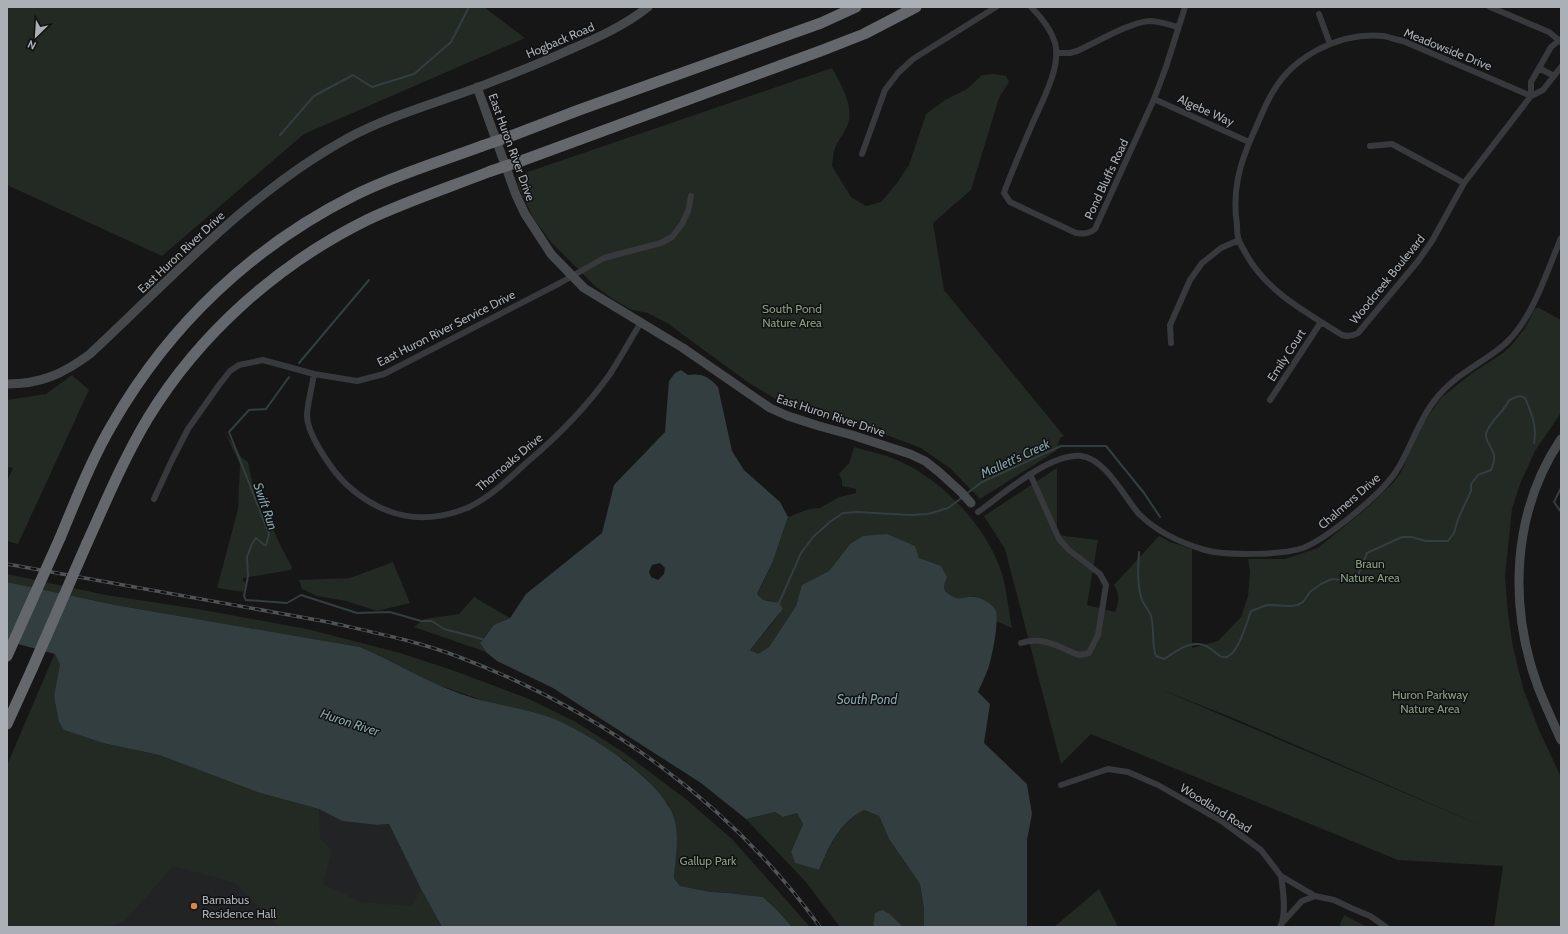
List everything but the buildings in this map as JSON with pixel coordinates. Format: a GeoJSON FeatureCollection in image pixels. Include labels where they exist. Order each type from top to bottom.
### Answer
{"type":"FeatureCollection","features":[{"type":"Feature","properties":{"kind":"highway"},"geometry":{"type":"LineString","coordinates":[[7,656],[94,459],[112,423],[133,390],[178,331],[218,288],[243,267],[281,239],[320,214],[387,181],[578,110],[821,23],[856,7]]}},
{"type":"Feature","properties":{"kind":"highway"},"geometry":{"type":"LineString","coordinates":[[7,724],[119,471],[152,412],[172,381],[200,346],[253,295],[302,258],[334,237],[402,205],[823,50],[864,34],[916,7]]}},
{"type":"Feature","properties":{"kind":"main road","name":"Hogback Road"},"geometry":{"type":"LineString","coordinates":[[477,88],[593,40],[618,27],[648,7]]}},
{"type":"Feature","properties":{"kind":"main road","name":"East Huron River Drive"},"geometry":{"type":"LineString","coordinates":[[7,384],[45,380],[76,365],[90,354],[249,206],[314,158],[375,125],[477,88],[516,195],[525,214],[551,254],[584,288],[683,348],[770,408],[818,426],[860,437],[910,454],[925,461],[961,492],[971,503]]}},
{"type":"Feature","properties":{"kind":"main road"},"geometry":{"type":"LineString","coordinates":[[1561,439],[1546,465],[1531,499],[1523,533],[1519,569],[1521,614],[1527,650],[1538,686],[1561,740]]}},
{"type":"Feature","properties":{"kind":"street"},"geometry":{"type":"LineString","coordinates":[[862,154],[885,90],[898,73],[913,59],[996,7]]}},
{"type":"Feature","properties":{"kind":"street","name":"Pond Bluffs Road"},"geometry":{"type":"LineString","coordinates":[[1031,7],[1049,30],[1055,42],[1056,53],[1054,68],[1004,193],[1010,202],[1076,233],[1083,234],[1094,229],[1102,214],[1154,99],[1185,7]]}},
{"type":"Feature","properties":{"kind":"street"},"geometry":{"type":"LineString","coordinates":[[1490,7],[1550,32],[1560,40]]}},
{"type":"Feature","properties":{"kind":"street"},"geometry":{"type":"LineString","coordinates":[[1319,14],[1330,44]]}},
{"type":"Feature","properties":{"kind":"street"},"geometry":{"type":"LineString","coordinates":[[1056,53],[1070,53],[1077,51],[1135,24],[1150,21],[1178,27]]}},
{"type":"Feature","properties":{"kind":"street","name":"Meadowside Drive"},"geometry":{"type":"LineString","coordinates":[[1330,327],[1284,297],[1268,283],[1252,265],[1239,240],[1235,216],[1235,197],[1238,172],[1267,102],[1283,78],[1293,67],[1330,44],[1355,38],[1383,36],[1403,41],[1531,96]]}},
{"type":"Feature","properties":{"kind":"street","name":"Woodcreek Boulevard"},"geometry":{"type":"LineString","coordinates":[[1531,96],[1531,82],[1550,47],[1560,40]]}},
{"type":"Feature","properties":{"kind":"street","name":"Woodcreek Boulevard"},"geometry":{"type":"LineString","coordinates":[[1330,327],[1346,336],[1351,336],[1358,333],[1418,261],[1432,241],[1464,183],[1531,96],[1543,90],[1561,67]]}},
{"type":"Feature","properties":{"kind":"street"},"geometry":{"type":"LineString","coordinates":[[1539,68],[1554,76]]}},
{"type":"Feature","properties":{"kind":"street","name":"Algebe Way"},"geometry":{"type":"LineString","coordinates":[[1154,99],[1250,142]]}},
{"type":"Feature","properties":{"kind":"street"},"geometry":{"type":"LineString","coordinates":[[1370,146],[1392,144],[1464,183]]}},
{"type":"Feature","properties":{"kind":"street","name":"East Huron River Service Drive"},"geometry":{"type":"LineString","coordinates":[[154,499],[188,429],[230,371],[239,365],[263,360],[314,374],[357,381],[384,374],[604,258],[661,242],[672,237],[682,224],[688,211],[691,196]]}},
{"type":"Feature","properties":{"kind":"street","name":"Chalmers Drive"},"geometry":{"type":"LineString","coordinates":[[978,512],[1030,474],[1067,457],[1083,456],[1096,463],[1114,480],[1139,514],[1161,531],[1179,541],[1206,551],[1241,554],[1285,551],[1302,548],[1324,538],[1385,486],[1396,472],[1423,418],[1434,400],[1447,386],[1506,343],[1515,332],[1535,300],[1561,238]]}},
{"type":"Feature","properties":{"kind":"street"},"geometry":{"type":"LineString","coordinates":[[1171,343],[1170,325],[1190,280],[1202,263],[1221,248],[1239,240]]}},
{"type":"Feature","properties":{"kind":"street","name":"Thornoaks Drive"},"geometry":{"type":"LineString","coordinates":[[314,374],[307,417],[310,428],[324,457],[333,471],[343,482],[365,500],[401,516],[446,514],[467,508],[482,500],[507,481],[579,414],[610,374],[642,322]]}},
{"type":"Feature","properties":{"kind":"street","name":"Emily Court"},"geometry":{"type":"LineString","coordinates":[[1270,400],[1321,322]]}},
{"type":"Feature","properties":{"kind":"street"},"geometry":{"type":"LineString","coordinates":[[1021,643],[1031,640],[1045,641],[1076,654],[1080,655],[1089,653],[1098,636],[1106,585],[1100,574],[1069,550],[1059,539],[1030,474]]}},
{"type":"Feature","properties":{"kind":"street","name":"Woodland Road"},"geometry":{"type":"LineString","coordinates":[[1061,785],[1108,769],[1128,772],[1158,785],[1223,822],[1261,850],[1281,876],[1315,896],[1334,900],[1370,916],[1386,927]]}},
{"type":"Feature","properties":{"kind":"street"},"geometry":{"type":"LineString","coordinates":[[1281,876],[1283,890],[1281,925]]}},
{"type":"Feature","properties":{"kind":"street"},"geometry":{"type":"LineString","coordinates":[[1281,925],[1302,901],[1315,896]]}},
{"type":"Feature","properties":{"kind":"shaded area"},"geometry":{"type":"Polygon","coordinates":[[[319,809],[342,821],[377,825],[389,824],[421,889],[442,927],[7,927],[7,903],[319,809]]]}},
{"type":"Feature","properties":{"kind":"green space"},"geometry":{"type":"Polygon","coordinates":[[[7,7],[484,7],[525,38],[304,134],[162,256],[7,185],[7,7]]]}},
{"type":"Feature","properties":{"kind":"green space","name":"South Pond Nature Area"},"geometry":{"type":"Polygon","coordinates":[[[832,68],[845,93],[849,106],[849,120],[847,128],[834,150],[832,166],[851,197],[866,206],[881,202],[897,183],[909,165],[926,114],[945,100],[967,89],[982,75],[994,74],[1006,76],[1009,82],[999,98],[971,190],[933,223],[944,290],[1064,436],[1060,438],[1056,451],[980,499],[951,469],[921,448],[873,430],[787,406],[749,383],[667,323],[648,313],[632,310],[613,299],[595,286],[551,242],[534,219],[520,191],[516,176],[832,68]]]}},
{"type":"Feature","properties":{"kind":"green space"},"geometry":{"type":"Polygon","coordinates":[[[1535,308],[1539,308],[1561,320],[1561,413],[1535,451],[1520,484],[1512,509],[1505,576],[1508,614],[1513,647],[1523,688],[1539,730],[1561,777],[1561,927],[1494,927],[1503,866],[1398,860],[1091,734],[1061,764],[1005,549],[984,516],[1057,468],[1057,535],[1098,540],[1087,605],[1115,612],[1118,598],[1114,585],[1159,536],[1170,542],[1192,549],[1192,648],[1218,641],[1241,617],[1248,596],[1250,572],[1248,559],[1285,559],[1318,548],[1368,507],[1393,483],[1401,472],[1424,422],[1442,397],[1471,374],[1503,353],[1511,346],[1525,328],[1535,308]],[[1160,689],[1487,828],[1238,720],[1160,689]]]}},
{"type":"Feature","properties":{"kind":"green space"},"geometry":{"type":"Polygon","coordinates":[[[72,375],[89,390],[18,544],[7,541],[7,481],[13,468],[7,467],[7,400],[46,394],[72,375]]]}},
{"type":"Feature","properties":{"kind":"green space"},"geometry":{"type":"Polygon","coordinates":[[[223,429],[242,458],[248,462],[258,510],[270,522],[292,567],[291,570],[243,578],[243,581],[246,583],[243,592],[217,588],[238,509],[240,464],[223,429]]]}},
{"type":"Feature","properties":{"kind":"green space"},"geometry":{"type":"Polygon","coordinates":[[[854,447],[887,456],[926,476],[943,489],[972,520],[984,536],[1001,571],[1012,628],[996,621],[995,610],[974,596],[958,599],[945,591],[944,586],[947,577],[850,544],[829,571],[803,585],[796,606],[769,647],[758,654],[750,650],[783,609],[771,601],[763,600],[757,595],[773,561],[788,517],[809,509],[820,508],[839,497],[856,493],[856,489],[842,486],[842,480],[839,474],[849,464],[854,447]]]}},
{"type":"Feature","properties":{"kind":"green space"},"geometry":{"type":"Polygon","coordinates":[[[393,562],[410,603],[377,611],[346,601],[317,596],[302,589],[299,580],[350,578],[393,562]]]}},
{"type":"Feature","properties":{"kind":"green space","name":"Gallup Park"},"geometry":{"type":"Polygon","coordinates":[[[7,574],[106,595],[198,609],[307,629],[400,653],[452,670],[529,699],[574,721],[623,752],[687,800],[732,839],[810,927],[792,927],[763,897],[711,892],[680,886],[674,878],[675,861],[669,805],[644,777],[624,760],[490,703],[433,683],[379,655],[360,647],[115,605],[7,582],[7,574]]]}},
{"type":"Feature","properties":{"kind":"green space"},"geometry":{"type":"Polygon","coordinates":[[[474,597],[510,618],[493,628],[480,643],[486,652],[414,627],[424,619],[459,614],[474,597]]]}},
{"type":"Feature","properties":{"kind":"green space"},"geometry":{"type":"Polygon","coordinates":[[[55,653],[60,664],[54,696],[64,730],[103,743],[159,755],[260,793],[319,809],[320,838],[332,850],[323,884],[361,902],[412,906],[421,889],[442,927],[279,927],[235,883],[173,866],[124,922],[106,927],[7,927],[7,765],[55,653]]]}},
{"type":"Feature","properties":{"kind":"green space"},"geometry":{"type":"Polygon","coordinates":[[[864,810],[879,816],[889,839],[920,884],[924,909],[924,927],[903,927],[890,914],[873,924],[873,927],[840,927],[805,881],[746,819],[775,812],[783,817],[797,813],[803,824],[791,852],[795,863],[819,870],[836,836],[848,822],[864,810]]]}},
{"type":"Feature","properties":{"kind":"green space"},"geometry":{"type":"Polygon","coordinates":[[[1099,889],[1118,927],[1054,927],[1099,889]]]}},
{"type":"Feature","properties":{"kind":"green space"},"geometry":{"type":"Polygon","coordinates":[[[1344,915],[1367,927],[1339,927],[1344,915]]]}},
{"type":"Feature","properties":{"kind":"water","name":"South Pond"},"geometry":{"type":"Polygon","coordinates":[[[681,370],[688,375],[701,375],[711,380],[718,387],[732,451],[744,470],[780,502],[788,517],[773,561],[757,594],[763,600],[779,603],[783,609],[750,650],[758,654],[769,647],[796,606],[802,585],[829,571],[850,544],[863,536],[887,534],[915,546],[919,558],[941,566],[947,577],[944,586],[945,591],[955,598],[979,598],[989,603],[995,609],[997,623],[993,649],[988,669],[978,692],[990,704],[984,743],[1027,784],[1032,814],[1027,840],[1027,927],[924,927],[924,909],[920,884],[889,839],[879,816],[864,810],[841,829],[831,844],[819,870],[795,863],[791,852],[803,824],[797,813],[783,817],[775,812],[746,819],[701,783],[553,688],[497,661],[486,652],[480,643],[494,625],[510,618],[526,594],[602,533],[614,485],[665,432],[669,381],[675,373],[681,370]],[[660,563],[652,565],[649,572],[651,577],[658,580],[664,574],[665,568],[660,563]]]}},
{"type":"Feature","properties":{"kind":"water","name":"Huron River"},"geometry":{"type":"Polygon","coordinates":[[[7,582],[115,605],[360,647],[435,684],[461,694],[536,713],[561,722],[580,732],[619,757],[638,772],[667,803],[676,826],[677,848],[674,878],[680,886],[711,892],[763,897],[792,927],[442,927],[421,889],[389,824],[377,825],[342,821],[319,809],[260,793],[159,755],[103,743],[64,730],[59,722],[54,696],[60,664],[55,654],[7,641],[7,582]]]}},
{"type":"Feature","properties":{"kind":"water"},"geometry":{"type":"Polygon","coordinates":[[[882,910],[890,914],[903,927],[873,927],[875,913],[882,910]]]}},
{"type":"Feature","properties":{"kind":"waterway","name":"Swift Run"},"geometry":{"type":"LineString","coordinates":[[280,135],[314,96],[353,75],[372,87],[414,74],[451,42],[469,7]]}},
{"type":"Feature","properties":{"kind":"waterway","name":"Swift Run"},"geometry":{"type":"LineString","coordinates":[[299,363],[369,280]]}},
{"type":"Feature","properties":{"kind":"waterway","name":"Swift Run"},"geometry":{"type":"LineString","coordinates":[[289,377],[266,409],[249,410],[229,432],[269,534],[266,545],[256,538],[247,557],[248,576],[244,596],[246,600],[287,603],[301,595],[357,613],[390,612],[421,621],[432,621],[444,629],[482,639]]}},
{"type":"Feature","properties":{"kind":"waterway","name":"Mallett's Creek"},"geometry":{"type":"LineString","coordinates":[[1139,552],[1139,588],[1142,600],[1151,616],[1156,656],[1164,659],[1189,645],[1201,644],[1207,646],[1220,656],[1226,657],[1231,654],[1240,641],[1251,611],[1267,605],[1297,605],[1303,602],[1310,592],[1321,584],[1332,579],[1345,580],[1358,575],[1367,553],[1402,537],[1411,537],[1426,541],[1448,541],[1454,533],[1458,519],[1471,491],[1471,484],[1478,475],[1491,470],[1494,455],[1487,440],[1486,434],[1489,427],[1509,400],[1519,396],[1525,398],[1533,420],[1535,431],[1534,443]]}},
{"type":"Feature","properties":{"kind":"waterway","name":"Mallett's Creek"},"geometry":{"type":"LineString","coordinates":[[966,494],[982,482],[1061,446],[1106,446],[1144,493],[1160,517]]}},
{"type":"Feature","properties":{"kind":"waterway","name":"Mallett's Creek"},"geometry":{"type":"LineString","coordinates":[[1561,488],[1554,502],[1561,512]]}},
{"type":"Feature","properties":{"kind":"waterway","name":"Mallett's Creek"},"geometry":{"type":"LineString","coordinates":[[779,603],[801,553],[814,536],[843,513],[858,512],[909,515],[928,514],[948,508],[963,497]]}},
{"type":"Feature","properties":{"kind":"railway"},"geometry":{"type":"LineString","coordinates":[[7,564],[361,629],[443,651],[512,679],[613,733],[660,766],[704,801],[746,840],[785,882],[820,927]]}},
{"type":"Feature","properties":{"kind":"place","name":"Barnabus Residence Hall"},"geometry":{"type":"Point","coordinates":[194,906]}},
{"type":"Feature","properties":{"kind":"park label","name":"Braun Nature Area"},"geometry":{"type":"Point","coordinates":[1370,570]}},
{"type":"Feature","properties":{"kind":"park label","name":"Huron Parkway Nature Area"},"geometry":{"type":"Point","coordinates":[1430,701]}}]}
